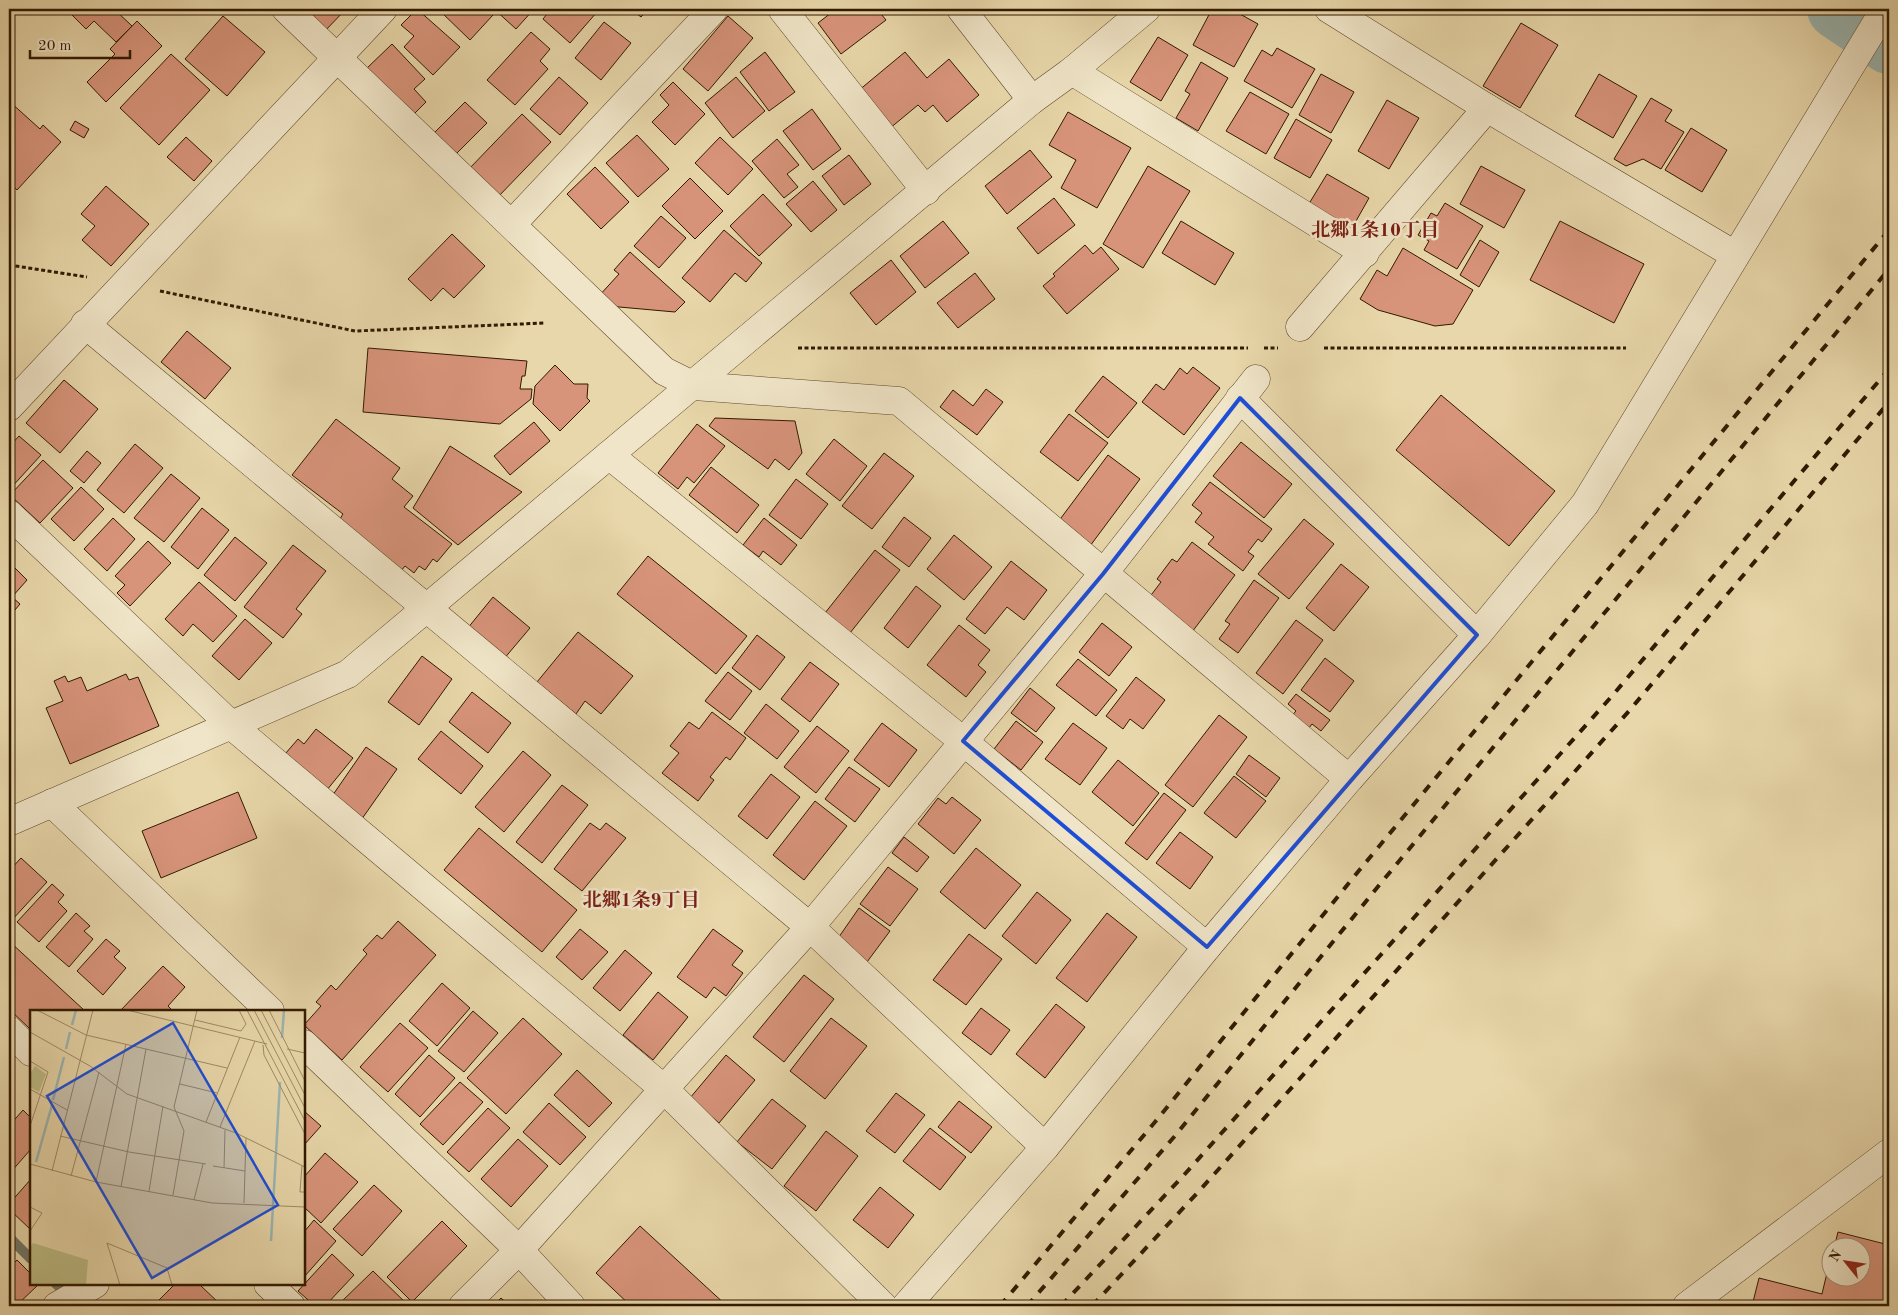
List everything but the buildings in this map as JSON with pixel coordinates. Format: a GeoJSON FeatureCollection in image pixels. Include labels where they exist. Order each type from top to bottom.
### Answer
{"type":"FeatureCollection","features":[{"type":"Feature","properties":{"kind":"street"},"geometry":{"type":"LineString","coordinates":[[286,9],[664,371],[694,386],[899,400],[1103,574],[1349,779]]}},
{"type":"Feature","properties":{"kind":"street"},"geometry":{"type":"LineString","coordinates":[[9,407],[383,9]]}},
{"type":"Feature","properties":{"kind":"street"},"geometry":{"type":"LineString","coordinates":[[512,224],[714,9]]}},
{"type":"Feature","properties":{"kind":"street"},"geometry":{"type":"LineString","coordinates":[[782,9],[926,191]]}},
{"type":"Feature","properties":{"kind":"street"},"geometry":{"type":"LineString","coordinates":[[961,9],[1032,100]]}},
{"type":"Feature","properties":{"kind":"street"},"geometry":{"type":"LineString","coordinates":[[9,822],[348,674],[694,386],[1032,100],[1072,71],[1146,9]]}},
{"type":"Feature","properties":{"kind":"street"},"geometry":{"type":"LineString","coordinates":[[1328,9],[1487,108],[1735,255]]}},
{"type":"Feature","properties":{"kind":"street"},"geometry":{"type":"LineString","coordinates":[[906,1306],[1045,1147],[1207,948],[1349,779],[1477,635],[1585,504],[1885,9]]}},
{"type":"Feature","properties":{"kind":"street"},"geometry":{"type":"LineString","coordinates":[[1072,71],[1365,253]]}},
{"type":"Feature","properties":{"kind":"street"},"geometry":{"type":"LineString","coordinates":[[1293,337],[1487,108]]}},
{"type":"Feature","properties":{"kind":"street"},"geometry":{"type":"LineString","coordinates":[[85,324],[810,927],[1045,1147]]}},
{"type":"Feature","properties":{"kind":"street"},"geometry":{"type":"LineString","coordinates":[[463,1306],[519,1250],[810,927],[1103,574],[1248,389],[1477,635]]}},
{"type":"Feature","properties":{"kind":"street"},"geometry":{"type":"LineString","coordinates":[[609,455],[963,741],[1207,948]]}},
{"type":"Feature","properties":{"kind":"street"},"geometry":{"type":"LineString","coordinates":[[9,514],[230,725],[664,1089],[883,1306]]}},
{"type":"Feature","properties":{"kind":"street"},"geometry":{"type":"LineString","coordinates":[[52,803],[269,1010]]}},
{"type":"Feature","properties":{"kind":"street"},"geometry":{"type":"LineString","coordinates":[[9,1030],[30,1051]]}},
{"type":"Feature","properties":{"kind":"street"},"geometry":{"type":"LineString","coordinates":[[305,1045],[519,1250],[571,1306]]}},
{"type":"Feature","properties":{"kind":"street"},"geometry":{"type":"LineString","coordinates":[[1687,1306],[1889,1152]]}},
{"type":"Feature","properties":{"kind":"street"},"geometry":{"type":"LineString","coordinates":[[57,1306],[93,1285]]}},
{"type":"Feature","properties":{"kind":"street"},"geometry":{"type":"LineString","coordinates":[[269,1285],[291,1306]]}},
{"type":"Feature","properties":{"kind":"path"},"geometry":{"type":"LineString","coordinates":[[9,265],[124,283],[355,331],[545,323]]}},
{"type":"Feature","properties":{"kind":"path"},"geometry":{"type":"LineString","coordinates":[[798,348],[1293,337]]}},
{"type":"Feature","properties":{"kind":"path"},"geometry":{"type":"LineString","coordinates":[[1317,348],[1626,348]]}},
{"type":"Feature","properties":{"kind":"highlighted area"},"geometry":{"type":"Polygon","coordinates":[[[1240,398],[1477,635],[1207,947],[963,741],[1103,574],[1240,398]]]}},
{"type":"Feature","properties":{"kind":"waterway"},"geometry":{"type":"LineString","coordinates":[[1837,9],[1889,44]]}},
{"type":"Feature","properties":{"kind":"waterway"},"geometry":{"type":"LineString","coordinates":[[9,1237],[30,1258]]}},
{"type":"Feature","properties":{"kind":"waterway"},"geometry":{"type":"LineString","coordinates":[[57,1285],[63,1290]]}},
{"type":"Feature","properties":{"kind":"railway"},"geometry":{"type":"LineString","coordinates":[[1000,1306],[1155,1122],[1357,873],[1889,230]]}},
{"type":"Feature","properties":{"kind":"railway"},"geometry":{"type":"LineString","coordinates":[[1027,1306],[1174,1137],[1376,889],[1889,269]]}},
{"type":"Feature","properties":{"kind":"railway"},"geometry":{"type":"LineString","coordinates":[[1061,1306],[1184,1175],[1612,696],[1889,369]]}},
{"type":"Feature","properties":{"kind":"railway"},"geometry":{"type":"LineString","coordinates":[[1092,1306],[1200,1190],[1629,711],[1889,402]]}},
{"type":"Feature","properties":{"kind":"district","name":"北郷1条10丁目"},"geometry":{"type":"Point","coordinates":[1375,229]}},
{"type":"Feature","properties":{"kind":"district","name":"北郷1条9丁目"},"geometry":{"type":"Point","coordinates":[641,899]}}]}
